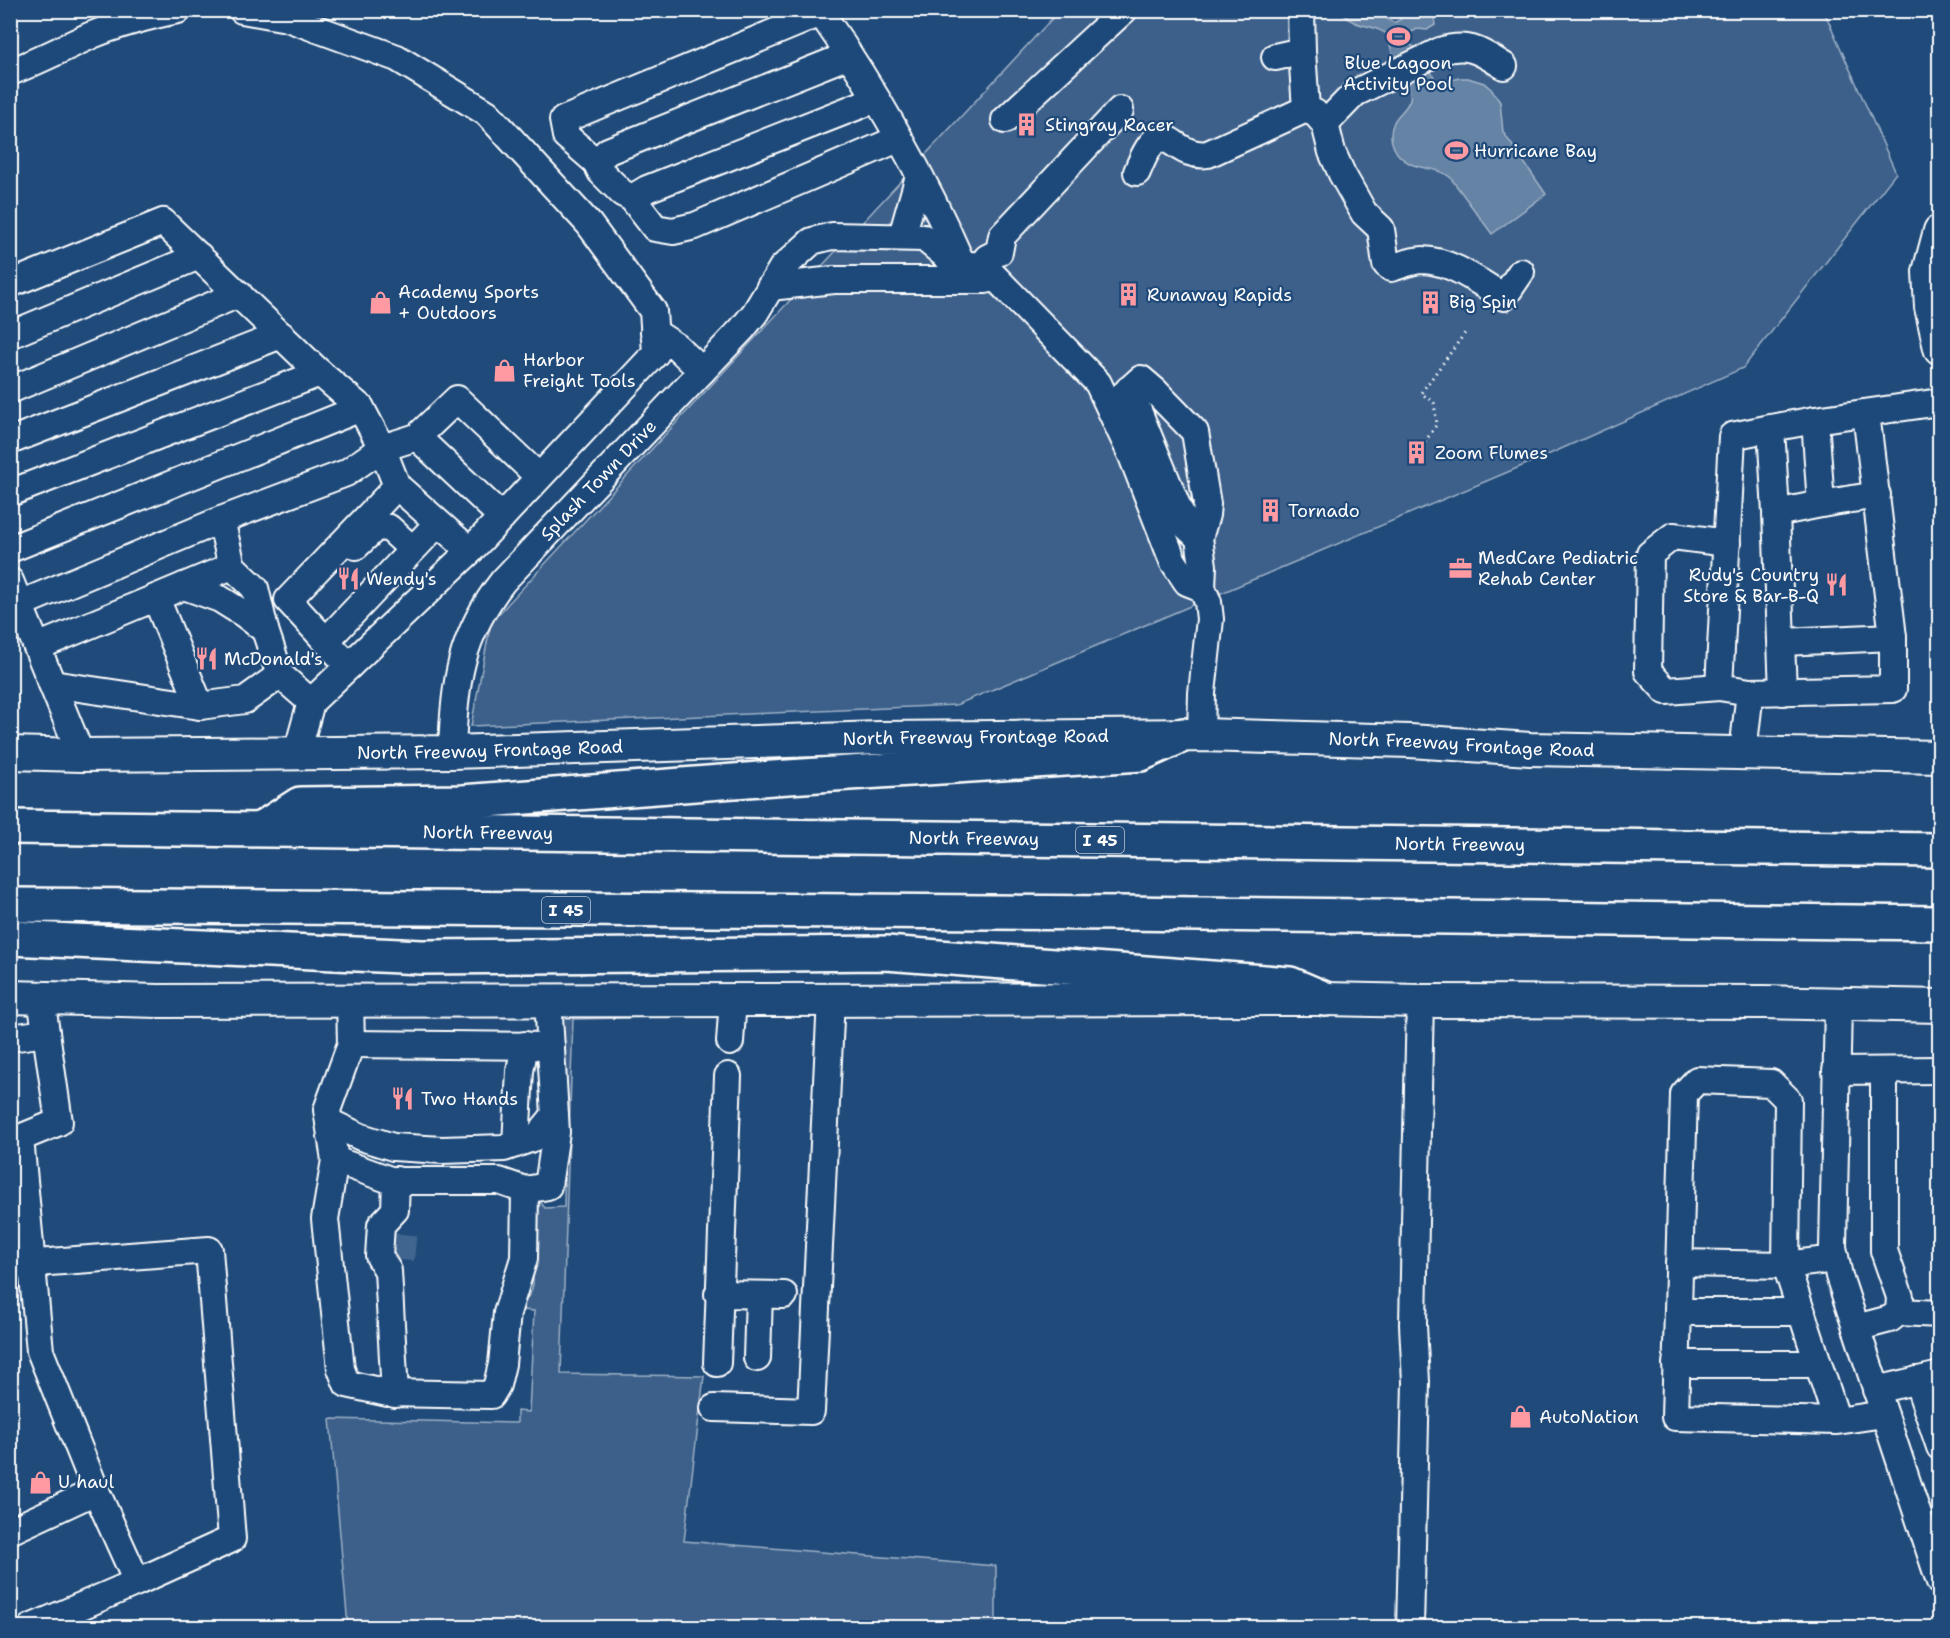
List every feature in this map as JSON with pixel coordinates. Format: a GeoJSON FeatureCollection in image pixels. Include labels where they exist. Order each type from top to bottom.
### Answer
{"type":"FeatureCollection","features":[{"type":"Feature","properties":{"kind":"highway"},"geometry":{"type":"LineString","coordinates":[[261,829],[300,804],[462,802],[773,778],[1141,754],[1192,735]]}},
{"type":"Feature","properties":{"kind":"highway","name":"North Freeway"},"geometry":{"type":"LineString","coordinates":[[10,827],[1940,850]]}},
{"type":"Feature","properties":{"kind":"highway","name":"I 45"},"geometry":{"type":"LineString","coordinates":[[10,905],[1109,913],[1940,923]]}},
{"type":"Feature","properties":{"kind":"highway"},"geometry":{"type":"LineString","coordinates":[[10,938],[423,957],[886,953],[1290,984],[1325,999]]}},
{"type":"Feature","properties":{"kind":"main road"},"geometry":{"type":"LineString","coordinates":[[1940,231],[1929,272],[1931,307],[1940,348]]}},
{"type":"Feature","properties":{"kind":"main road","name":"North Freeway Frontage Road"},"geometry":{"type":"LineString","coordinates":[[10,753],[81,755],[452,752],[891,738],[1192,735],[1410,741],[1530,749],[1925,757],[1940,747]]}},
{"type":"Feature","properties":{"kind":"main road"},"geometry":{"type":"LineString","coordinates":[[10,997],[158,1001],[1325,999],[1420,1002],[1940,1006]]}},
{"type":"Feature","properties":{"kind":"street"},"geometry":{"type":"LineString","coordinates":[[10,72],[94,35],[178,10]]}},
{"type":"Feature","properties":{"kind":"street"},"geometry":{"type":"LineString","coordinates":[[242,10],[286,18],[397,58],[488,113],[589,224],[653,311],[656,353],[470,551],[311,702],[297,753]]}},
{"type":"Feature","properties":{"kind":"street"},"geometry":{"type":"LineString","coordinates":[[1005,120],[1124,10]]}},
{"type":"Feature","properties":{"kind":"street"},"geometry":{"type":"LineString","coordinates":[[1301,10],[1302,51],[1315,116],[1342,174],[1364,213],[1382,229],[1386,264],[1391,268],[1422,260],[1440,263],[1461,272],[1504,297],[1521,272]]}},
{"type":"Feature","properties":{"kind":"street"},"geometry":{"type":"LineString","coordinates":[[898,139],[695,226],[673,231],[655,228],[632,198],[622,193],[601,172],[596,162],[566,136],[563,120],[820,12],[876,99],[971,265]]}},
{"type":"Feature","properties":{"kind":"street"},"geometry":{"type":"LineString","coordinates":[[1137,172],[1147,148],[1155,140],[1163,138],[1173,141],[1186,153],[1208,154],[1315,116],[1410,64],[1455,46],[1476,51],[1504,66]]}},
{"type":"Feature","properties":{"kind":"street"},"geometry":{"type":"LineString","coordinates":[[1275,57],[1302,51]]}},
{"type":"Feature","properties":{"kind":"street"},"geometry":{"type":"LineString","coordinates":[[596,162],[608,151],[849,55]]}},
{"type":"Feature","properties":{"kind":"street"},"geometry":{"type":"LineString","coordinates":[[632,198],[647,189],[876,99]]}},
{"type":"Feature","properties":{"kind":"street"},"geometry":{"type":"LineString","coordinates":[[971,265],[999,252],[1002,236],[1119,110]]}},
{"type":"Feature","properties":{"kind":"street"},"geometry":{"type":"LineString","coordinates":[[919,176],[902,236],[916,236],[927,240],[952,261],[991,273],[1098,383],[1131,456],[1173,561],[1187,582],[1202,588]]}},
{"type":"Feature","properties":{"kind":"street"},"geometry":{"type":"LineString","coordinates":[[10,284],[163,222],[320,373],[361,408],[382,448],[397,486],[470,551]]}},
{"type":"Feature","properties":{"kind":"street","name":"Splash Town Drive"},"geometry":{"type":"LineString","coordinates":[[452,752],[453,712],[460,668],[474,628],[487,603],[503,581],[748,321],[782,268],[812,241],[832,236],[902,236]]}},
{"type":"Feature","properties":{"kind":"street"},"geometry":{"type":"LineString","coordinates":[[912,280],[922,276],[932,266],[933,250],[927,240]]}},
{"type":"Feature","properties":{"kind":"street"},"geometry":{"type":"LineString","coordinates":[[10,335],[199,256]]}},
{"type":"Feature","properties":{"kind":"street"},"geometry":{"type":"LineString","coordinates":[[770,287],[834,280],[984,280],[1004,288],[1012,295]]}},
{"type":"Feature","properties":{"kind":"street"},"geometry":{"type":"LineString","coordinates":[[10,390],[239,294]]}},
{"type":"Feature","properties":{"kind":"street"},"geometry":{"type":"LineString","coordinates":[[654,332],[677,347],[702,371]]}},
{"type":"Feature","properties":{"kind":"street"},"geometry":{"type":"LineString","coordinates":[[10,441],[281,335]]}},
{"type":"Feature","properties":{"kind":"street"},"geometry":{"type":"LineString","coordinates":[[10,493],[320,373]]}},
{"type":"Feature","properties":{"kind":"street"},"geometry":{"type":"LineString","coordinates":[[1110,407],[1141,379],[1196,432],[1207,504],[1199,538],[1203,566],[1202,588],[1208,602],[1210,619],[1202,693],[1192,735]]}},
{"type":"Feature","properties":{"kind":"street"},"geometry":{"type":"LineString","coordinates":[[1129,389],[1185,525],[1199,538]]}},
{"type":"Feature","properties":{"kind":"street"},"geometry":{"type":"LineString","coordinates":[[81,755],[15,592],[221,520],[346,473],[382,448],[417,437],[457,399],[539,477]]}},
{"type":"Feature","properties":{"kind":"street"},"geometry":{"type":"LineString","coordinates":[[1719,687],[1732,436],[1815,420],[1940,402]]}},
{"type":"Feature","properties":{"kind":"street"},"geometry":{"type":"LineString","coordinates":[[10,549],[361,408]]}},
{"type":"Feature","properties":{"kind":"street"},"geometry":{"type":"LineString","coordinates":[[1727,543],[1673,536],[1650,554],[1648,671],[1666,691],[1719,687],[1750,692],[1893,689],[1893,637],[1866,412]]}},
{"type":"Feature","properties":{"kind":"street"},"geometry":{"type":"LineString","coordinates":[[1815,420],[1821,504]]}},
{"type":"Feature","properties":{"kind":"street"},"geometry":{"type":"LineString","coordinates":[[1771,428],[1783,692]]}},
{"type":"Feature","properties":{"kind":"street"},"geometry":{"type":"LineString","coordinates":[[417,437],[502,517]]}},
{"type":"Feature","properties":{"kind":"street"},"geometry":{"type":"LineString","coordinates":[[349,666],[288,600],[397,486]]}},
{"type":"Feature","properties":{"kind":"street"},"geometry":{"type":"LineString","coordinates":[[1776,513],[1877,495]]}},
{"type":"Feature","properties":{"kind":"street"},"geometry":{"type":"LineString","coordinates":[[221,520],[232,566],[255,588],[265,630],[280,675],[311,702]]}},
{"type":"Feature","properties":{"kind":"street"},"geometry":{"type":"LineString","coordinates":[[326,640],[438,523]]}},
{"type":"Feature","properties":{"kind":"street"},"geometry":{"type":"LineString","coordinates":[[296,609],[376,527],[389,528],[412,549]]}},
{"type":"Feature","properties":{"kind":"street"},"geometry":{"type":"LineString","coordinates":[[37,647],[232,566]]}},
{"type":"Feature","properties":{"kind":"street"},"geometry":{"type":"LineString","coordinates":[[184,586],[220,599],[265,630]]}},
{"type":"Feature","properties":{"kind":"street"},"geometry":{"type":"LineString","coordinates":[[156,598],[200,706]]}},
{"type":"Feature","properties":{"kind":"street"},"geometry":{"type":"LineString","coordinates":[[1782,642],[1893,637]]}},
{"type":"Feature","properties":{"kind":"street"},"geometry":{"type":"LineString","coordinates":[[52,684],[200,706],[245,700],[280,675]]}},
{"type":"Feature","properties":{"kind":"street"},"geometry":{"type":"LineString","coordinates":[[1743,753],[1750,692]]}},
{"type":"Feature","properties":{"kind":"street"},"geometry":{"type":"LineString","coordinates":[[41,998],[58,1122],[15,1138],[21,1264],[40,1351],[96,1491],[137,1582]]}},
{"type":"Feature","properties":{"kind":"street"},"geometry":{"type":"LineString","coordinates":[[730,1042],[733,999]]}},
{"type":"Feature","properties":{"kind":"street"},"geometry":{"type":"LineString","coordinates":[[714,1408],[811,1411],[831,999]]}},
{"type":"Feature","properties":{"kind":"street"},"geometry":{"type":"LineString","coordinates":[[350,1000],[351,1044],[327,1110],[335,1160],[325,1219],[342,1369],[347,1384],[395,1394],[491,1395],[497,1385],[502,1364],[507,1313],[524,1258],[525,1190]]}},
{"type":"Feature","properties":{"kind":"street"},"geometry":{"type":"LineString","coordinates":[[335,1160],[396,1180],[499,1181],[525,1190],[548,1186],[556,1132],[548,1000]]}},
{"type":"Feature","properties":{"kind":"street"},"geometry":{"type":"LineString","coordinates":[[1410,1628],[1416,1393],[1413,1325],[1420,1002]]}},
{"type":"Feature","properties":{"kind":"street"},"geometry":{"type":"LineString","coordinates":[[1838,1004],[1833,1247],[1835,1259],[1884,1414],[1938,1569]]}},
{"type":"Feature","properties":{"kind":"street"},"geometry":{"type":"LineString","coordinates":[[10,1038],[46,1033]]}},
{"type":"Feature","properties":{"kind":"street"},"geometry":{"type":"LineString","coordinates":[[351,1044],[551,1046]]}},
{"type":"Feature","properties":{"kind":"street"},"geometry":{"type":"LineString","coordinates":[[516,1144],[520,1071],[525,1045]]}},
{"type":"Feature","properties":{"kind":"street"},"geometry":{"type":"LineString","coordinates":[[1836,1071],[1940,1070]]}},
{"type":"Feature","properties":{"kind":"street"},"geometry":{"type":"LineString","coordinates":[[1884,1071],[1884,1251],[1900,1297],[1899,1312]]}},
{"type":"Feature","properties":{"kind":"street"},"geometry":{"type":"LineString","coordinates":[[717,1363],[728,1076]]}},
{"type":"Feature","properties":{"kind":"street"},"geometry":{"type":"LineString","coordinates":[[1837,1421],[1786,1265],[1788,1100],[1771,1083],[1696,1080],[1684,1094],[1675,1417],[1837,1421],[1884,1414]]}},
{"type":"Feature","properties":{"kind":"street"},"geometry":{"type":"LineString","coordinates":[[329,1122],[361,1137],[393,1147],[442,1150],[504,1148],[538,1136],[555,1115]]}},
{"type":"Feature","properties":{"kind":"street"},"geometry":{"type":"LineString","coordinates":[[395,1394],[394,1266],[379,1256],[381,1225],[400,1221],[396,1180]]}},
{"type":"Feature","properties":{"kind":"street"},"geometry":{"type":"LineString","coordinates":[[21,1264],[208,1250],[232,1539],[30,1628]]}},
{"type":"Feature","properties":{"kind":"street"},"geometry":{"type":"LineString","coordinates":[[1679,1263],[1786,1265],[1835,1259]]}},
{"type":"Feature","properties":{"kind":"street"},"geometry":{"type":"LineString","coordinates":[[718,1294],[771,1295],[757,1358]]}},
{"type":"Feature","properties":{"kind":"street"},"geometry":{"type":"LineString","coordinates":[[1678,1312],[1802,1312]]}},
{"type":"Feature","properties":{"kind":"street"},"geometry":{"type":"LineString","coordinates":[[1856,1328],[1890,1319],[1899,1312],[1940,1314]]}},
{"type":"Feature","properties":{"kind":"street"},"geometry":{"type":"LineString","coordinates":[[1676,1364],[1818,1364]]}},
{"type":"Feature","properties":{"kind":"street"},"geometry":{"type":"LineString","coordinates":[[1876,1389],[1928,1377],[1940,1447]]}},
{"type":"Feature","properties":{"kind":"street"},"geometry":{"type":"LineString","coordinates":[[10,1531],[96,1491]]}},
{"type":"Feature","properties":{"kind":"path"},"geometry":{"type":"LineString","coordinates":[[1418,452],[1437,424],[1434,403],[1421,393],[1465,333]]}},
{"type":"Feature","properties":{"kind":"shaded area"},"geometry":{"type":"Polygon","coordinates":[[[1059,11],[1824,11],[1896,173],[1743,368],[1534,461],[956,705],[471,726],[491,622],[1059,11]]]}},
{"type":"Feature","properties":{"kind":"shaded area","name":"Blue Lagoon Activity Pool"},"geometry":{"type":"Polygon","coordinates":[[[1341,11],[1386,11],[1387,19],[1394,23],[1401,19],[1402,11],[1411,11],[1416,14],[1428,11],[1434,15],[1435,25],[1427,30],[1417,29],[1408,34],[1409,44],[1416,48],[1413,53],[1400,60],[1393,58],[1388,35],[1375,28],[1352,21],[1341,11]]]}},
{"type":"Feature","properties":{"kind":"shaded area","name":"Hurricane Bay"},"geometry":{"type":"Polygon","coordinates":[[[1422,70],[1431,72],[1436,81],[1440,83],[1468,78],[1484,83],[1491,89],[1500,102],[1503,132],[1546,194],[1492,234],[1450,177],[1405,161],[1393,147],[1391,135],[1394,122],[1410,99],[1409,77],[1422,70]]]}},
{"type":"Feature","properties":{"kind":"shaded area"},"geometry":{"type":"Polygon","coordinates":[[[627,1011],[630,1018],[573,1019],[561,1374],[704,1376],[684,1541],[996,1566],[996,1627],[348,1627],[330,1419],[517,1423],[517,1411],[529,1412],[534,1311],[521,1308],[533,1285],[535,1207],[537,1203],[541,1203],[545,1208],[564,1207],[566,1081],[562,1019],[565,1014],[627,1011]]]}},
{"type":"Feature","properties":{"kind":"tunnel"},"geometry":{"type":"LineString","coordinates":[[401,1260],[404,1231]]}},
{"type":"Feature","properties":{"kind":"place","name":"Blue Lagoon Activity Pool"},"geometry":{"type":"Point","coordinates":[1398,37]}},
{"type":"Feature","properties":{"kind":"place","name":"Stingray Racer"},"geometry":{"type":"Point","coordinates":[1027,125]}},
{"type":"Feature","properties":{"kind":"place","name":"Hurricane Bay"},"geometry":{"type":"Point","coordinates":[1456,151]}},
{"type":"Feature","properties":{"kind":"place","name":"Runaway Rapids"},"geometry":{"type":"Point","coordinates":[1129,295]}},
{"type":"Feature","properties":{"kind":"place","name":"Academy Sports + Outdoors"},"geometry":{"type":"Point","coordinates":[380,302]}},
{"type":"Feature","properties":{"kind":"place","name":"Big Spin"},"geometry":{"type":"Point","coordinates":[1431,302]}},
{"type":"Feature","properties":{"kind":"place","name":"Harbor Freight Tools"},"geometry":{"type":"Point","coordinates":[505,370]}},
{"type":"Feature","properties":{"kind":"place","name":"Zoom Flumes"},"geometry":{"type":"Point","coordinates":[1417,453]}},
{"type":"Feature","properties":{"kind":"place","name":"Tornado"},"geometry":{"type":"Point","coordinates":[1270,511]}},
{"type":"Feature","properties":{"kind":"place","name":"MedCare Pediatric Rehab Center"},"geometry":{"type":"Point","coordinates":[1460,568]}},
{"type":"Feature","properties":{"kind":"place","name":"Wendy's"},"geometry":{"type":"Point","coordinates":[348,579]}},
{"type":"Feature","properties":{"kind":"place","name":"Rudy's Country Store & Bar-B-Q"},"geometry":{"type":"Point","coordinates":[1837,585]}},
{"type":"Feature","properties":{"kind":"place","name":"McDonald's"},"geometry":{"type":"Point","coordinates":[206,659]}},
{"type":"Feature","properties":{"kind":"place","name":"Two Hands"},"geometry":{"type":"Point","coordinates":[403,1099]}},
{"type":"Feature","properties":{"kind":"place","name":"AutoNation"},"geometry":{"type":"Point","coordinates":[1521,1417]}},
{"type":"Feature","properties":{"kind":"place","name":"U haul"},"geometry":{"type":"Point","coordinates":[40,1482]}}]}
